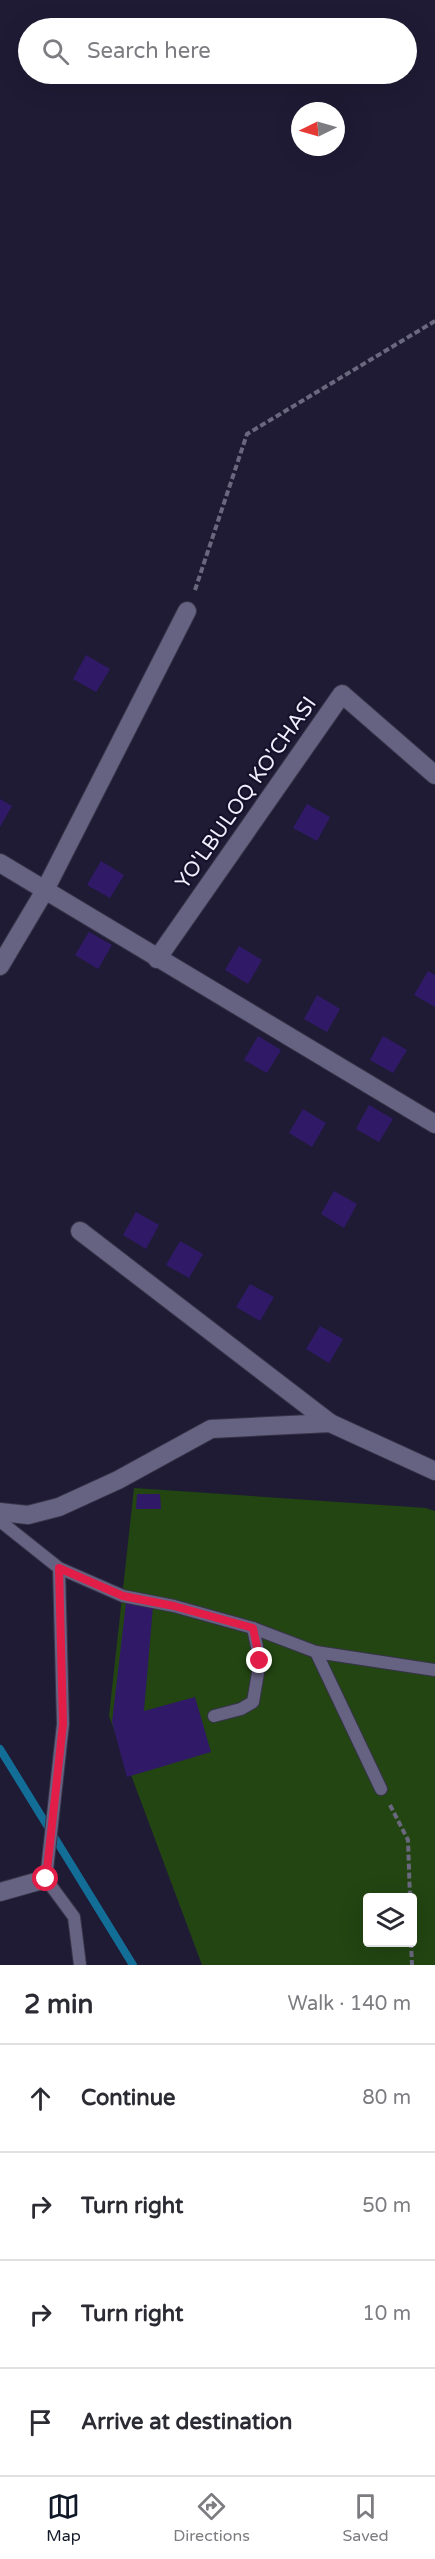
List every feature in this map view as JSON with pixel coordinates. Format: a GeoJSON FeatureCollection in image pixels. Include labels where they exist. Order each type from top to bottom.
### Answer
{"type":"FeatureCollection","features":[{"type":"Feature","properties":{"kind":"street"},"geometry":{"type":"LineString","coordinates":[[0,966],[44,892],[187,611]]}},
{"type":"Feature","properties":{"kind":"street","name":"YO'LBULOQ KO'CHASI"},"geometry":{"type":"LineString","coordinates":[[157,959],[342,694],[435,775]]}},
{"type":"Feature","properties":{"kind":"street"},"geometry":{"type":"LineString","coordinates":[[0,863],[44,892],[435,1125]]}},
{"type":"Feature","properties":{"kind":"street"},"geometry":{"type":"LineString","coordinates":[[80,1232],[330,1423],[435,1471]]}},
{"type":"Feature","properties":{"kind":"street"},"geometry":{"type":"LineString","coordinates":[[0,1512],[28,1515],[59,1507],[118,1480],[211,1429],[330,1423]]}},
{"type":"Feature","properties":{"kind":"street"},"geometry":{"type":"LineString","coordinates":[[0,1892],[46,1879]]}},
{"type":"Feature","properties":{"kind":"lane"},"geometry":{"type":"LineString","coordinates":[[0,1521],[59,1568],[123,1596],[174,1606],[253,1628],[316,1652],[435,1670]]}},
{"type":"Feature","properties":{"kind":"lane"},"geometry":{"type":"LineString","coordinates":[[59,1568],[63,1724],[46,1879],[74,1917],[80,1965]]}},
{"type":"Feature","properties":{"kind":"lane"},"geometry":{"type":"LineString","coordinates":[[214,1716],[241,1709],[253,1702],[260,1661],[253,1628]]}},
{"type":"Feature","properties":{"kind":"lane"},"geometry":{"type":"LineString","coordinates":[[316,1652],[381,1789]]}},
{"type":"Feature","properties":{"kind":"path"},"geometry":{"type":"LineString","coordinates":[[187,611],[248,434],[435,321]]}},
{"type":"Feature","properties":{"kind":"path"},"geometry":{"type":"LineString","coordinates":[[381,1789],[408,1840],[410,1893]]}},
{"type":"Feature","properties":{"kind":"path"},"geometry":{"type":"LineString","coordinates":[[411,1947],[412,1965]]}},
{"type":"Feature","properties":{"kind":"green space"},"geometry":{"type":"Polygon","coordinates":[[[134,1488],[426,1508],[435,1511],[435,1965],[202,1965],[109,1716],[134,1488]]]}},
{"type":"Feature","properties":{"kind":"building"},"geometry":{"type":"Polygon","coordinates":[[[86,655],[110,669],[96,692],[73,679],[86,655]]]}},
{"type":"Feature","properties":{"kind":"building"},"geometry":{"type":"Polygon","coordinates":[[[0,799],[12,806],[0,827],[0,799]]]}},
{"type":"Feature","properties":{"kind":"building"},"geometry":{"type":"Polygon","coordinates":[[[307,804],[330,817],[317,841],[293,828],[307,804]]]}},
{"type":"Feature","properties":{"kind":"building"},"geometry":{"type":"Polygon","coordinates":[[[101,861],[124,875],[110,898],[87,885],[101,861]]]}},
{"type":"Feature","properties":{"kind":"building"},"geometry":{"type":"Polygon","coordinates":[[[89,932],[112,945],[98,969],[75,955],[89,932]]]}},
{"type":"Feature","properties":{"kind":"building"},"geometry":{"type":"Polygon","coordinates":[[[239,946],[262,960],[248,984],[225,970],[239,946]]]}},
{"type":"Feature","properties":{"kind":"building"},"geometry":{"type":"Polygon","coordinates":[[[428,971],[435,975],[435,1007],[414,995],[428,971]]]}},
{"type":"Feature","properties":{"kind":"building"},"geometry":{"type":"Polygon","coordinates":[[[317,995],[340,1009],[327,1032],[304,1019],[317,995]]]}},
{"type":"Feature","properties":{"kind":"building"},"geometry":{"type":"Polygon","coordinates":[[[258,1036],[281,1050],[267,1073],[244,1060],[258,1036]]]}},
{"type":"Feature","properties":{"kind":"building"},"geometry":{"type":"Polygon","coordinates":[[[383,1036],[407,1050],[393,1073],[370,1060],[383,1036]]]}},
{"type":"Feature","properties":{"kind":"building"},"geometry":{"type":"Polygon","coordinates":[[[369,1105],[393,1119],[379,1142],[356,1129],[369,1105]]]}},
{"type":"Feature","properties":{"kind":"building"},"geometry":{"type":"Polygon","coordinates":[[[303,1109],[326,1123],[312,1147],[289,1133],[303,1109]]]}},
{"type":"Feature","properties":{"kind":"building"},"geometry":{"type":"Polygon","coordinates":[[[334,1191],[357,1204],[344,1228],[321,1214],[334,1191]]]}},
{"type":"Feature","properties":{"kind":"building"},"geometry":{"type":"Polygon","coordinates":[[[136,1212],[159,1225],[146,1249],[123,1235],[136,1212]]]}},
{"type":"Feature","properties":{"kind":"building"},"geometry":{"type":"Polygon","coordinates":[[[180,1241],[203,1254],[189,1278],[166,1265],[180,1241]]]}},
{"type":"Feature","properties":{"kind":"building"},"geometry":{"type":"Polygon","coordinates":[[[250,1284],[274,1297],[260,1321],[236,1307],[250,1284]]]}},
{"type":"Feature","properties":{"kind":"building"},"geometry":{"type":"Polygon","coordinates":[[[320,1326],[343,1339],[329,1363],[306,1349],[320,1326]]]}},
{"type":"Feature","properties":{"kind":"building"},"geometry":{"type":"Polygon","coordinates":[[[137,1494],[160,1494],[161,1509],[136,1509],[137,1494]]]}},
{"type":"Feature","properties":{"kind":"building"},"geometry":{"type":"Polygon","coordinates":[[[126,1603],[153,1606],[144,1711],[195,1697],[211,1752],[127,1777],[112,1722],[126,1603]]]}},
{"type":"Feature","properties":{"kind":"waterway"},"geometry":{"type":"LineString","coordinates":[[0,1749],[133,1965]]}},
{"type":"Feature","properties":{"kind":"route"},"geometry":{"type":"LineString","coordinates":[[46,1879],[63,1724],[59,1568],[123,1596],[174,1606],[253,1628],[260,1661]]}}]}
